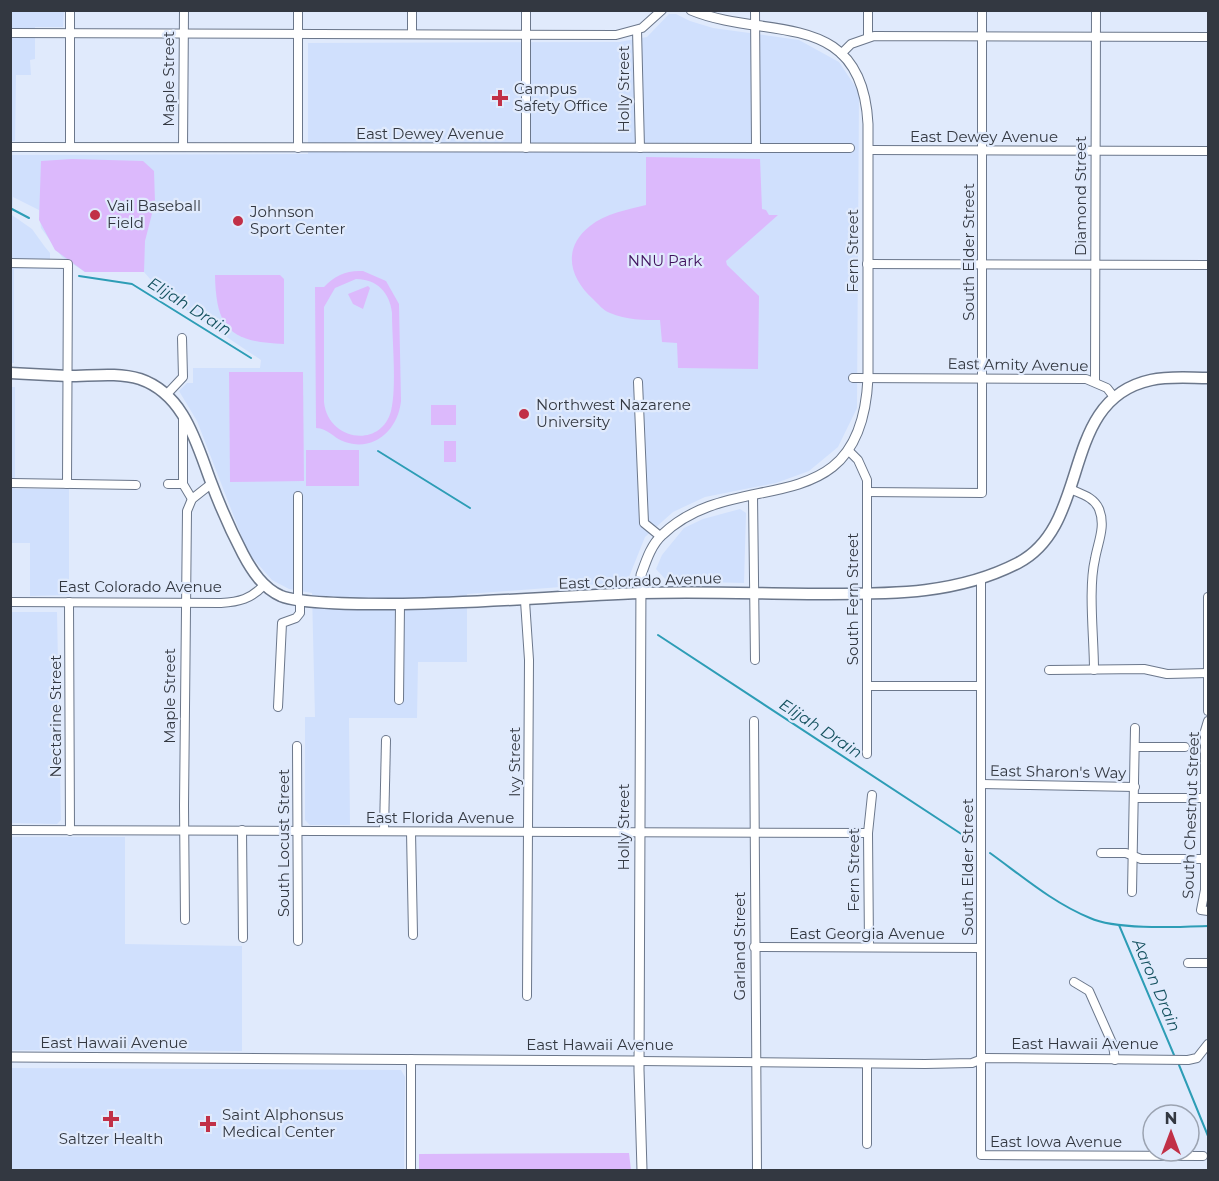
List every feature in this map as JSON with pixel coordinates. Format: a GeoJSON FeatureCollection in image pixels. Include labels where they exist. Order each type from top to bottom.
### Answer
{"type":"FeatureCollection","features":[{"type":"Feature","properties":{"kind":"main road"},"geometry":{"type":"LineString","coordinates":[[10,374],[122,375],[142,380],[167,394],[189,423],[211,484],[248,564],[264,585],[280,596],[299,601]]}},
{"type":"Feature","properties":{"kind":"main road"},"geometry":{"type":"LineString","coordinates":[[981,579],[1021,562],[1044,544],[1060,518],[1093,422],[1114,397],[1132,386],[1152,380],[1209,378]]}},
{"type":"Feature","properties":{"kind":"main road","name":"East Colorado Avenue"},"geometry":{"type":"LineString","coordinates":[[299,601],[400,604],[525,601],[639,593],[917,593],[981,579]]}},
{"type":"Feature","properties":{"kind":"street"},"geometry":{"type":"LineString","coordinates":[[70,10],[70,147]]}},
{"type":"Feature","properties":{"kind":"street","name":"Maple Street"},"geometry":{"type":"LineString","coordinates":[[183,147],[184,10]]}},
{"type":"Feature","properties":{"kind":"street"},"geometry":{"type":"LineString","coordinates":[[298,10],[298,148]]}},
{"type":"Feature","properties":{"kind":"street"},"geometry":{"type":"LineString","coordinates":[[412,10],[412,34]]}},
{"type":"Feature","properties":{"kind":"street"},"geometry":{"type":"LineString","coordinates":[[526,10],[526,148]]}},
{"type":"Feature","properties":{"kind":"street"},"geometry":{"type":"LineString","coordinates":[[10,33],[616,35],[638,30],[662,10]]}},
{"type":"Feature","properties":{"kind":"street"},"geometry":{"type":"LineString","coordinates":[[691,10],[714,18],[810,35],[841,54],[851,44],[868,37],[1209,37]]}},
{"type":"Feature","properties":{"kind":"street"},"geometry":{"type":"LineString","coordinates":[[755,10],[756,147]]}},
{"type":"Feature","properties":{"kind":"street"},"geometry":{"type":"LineString","coordinates":[[868,10],[868,37]]}},
{"type":"Feature","properties":{"kind":"street","name":"South Elder Street"},"geometry":{"type":"LineString","coordinates":[[867,492],[982,493],[982,10]]}},
{"type":"Feature","properties":{"kind":"street","name":"Diamond Street"},"geometry":{"type":"LineString","coordinates":[[1095,381],[1096,10]]}},
{"type":"Feature","properties":{"kind":"street","name":"Holly Street"},"geometry":{"type":"LineString","coordinates":[[638,30],[640,148]]}},
{"type":"Feature","properties":{"kind":"street","name":"Fern Street"},"geometry":{"type":"LineString","coordinates":[[841,54],[854,70],[864,93],[868,150],[868,378],[865,413],[858,433],[848,450]]}},
{"type":"Feature","properties":{"kind":"street","name":"East Dewey Avenue"},"geometry":{"type":"LineString","coordinates":[[10,147],[850,148]]}},
{"type":"Feature","properties":{"kind":"street","name":"East Dewey Avenue"},"geometry":{"type":"LineString","coordinates":[[868,150],[1209,151]]}},
{"type":"Feature","properties":{"kind":"street"},"geometry":{"type":"LineString","coordinates":[[10,263],[68,264],[67,484]]}},
{"type":"Feature","properties":{"kind":"street"},"geometry":{"type":"LineString","coordinates":[[867,264],[1209,265]]}},
{"type":"Feature","properties":{"kind":"street"},"geometry":{"type":"LineString","coordinates":[[167,394],[183,377],[182,338]]}},
{"type":"Feature","properties":{"kind":"street","name":"East Amity Avenue"},"geometry":{"type":"LineString","coordinates":[[853,378],[1095,381],[1114,397]]}},
{"type":"Feature","properties":{"kind":"street"},"geometry":{"type":"LineString","coordinates":[[638,382],[644,523],[660,536],[682,518],[706,507],[803,484],[819,476],[848,450]]}},
{"type":"Feature","properties":{"kind":"street"},"geometry":{"type":"LineString","coordinates":[[183,416],[183,484],[192,499],[211,484]]}},
{"type":"Feature","properties":{"kind":"street","name":"South Fern Street"},"geometry":{"type":"LineString","coordinates":[[848,450],[864,471],[867,492],[867,754]]}},
{"type":"Feature","properties":{"kind":"street"},"geometry":{"type":"LineString","coordinates":[[12,483],[136,484]]}},
{"type":"Feature","properties":{"kind":"street"},"geometry":{"type":"LineString","coordinates":[[168,484],[183,484]]}},
{"type":"Feature","properties":{"kind":"street"},"geometry":{"type":"LineString","coordinates":[[1070,489],[1096,502],[1101,512],[1101,537],[1094,570],[1094,670]]}},
{"type":"Feature","properties":{"kind":"street"},"geometry":{"type":"LineString","coordinates":[[278,707],[282,623],[300,613],[298,496]]}},
{"type":"Feature","properties":{"kind":"street"},"geometry":{"type":"LineString","coordinates":[[753,496],[756,660]]}},
{"type":"Feature","properties":{"kind":"street","name":"Maple Street"},"geometry":{"type":"LineString","coordinates":[[186,920],[185,603],[187,511],[192,499]]}},
{"type":"Feature","properties":{"kind":"street","name":"Holly Street"},"geometry":{"type":"LineString","coordinates":[[642,1170],[639,1060],[639,593],[648,556],[660,536]]}},
{"type":"Feature","properties":{"kind":"street","name":"South Elder Street"},"geometry":{"type":"LineString","coordinates":[[981,579],[981,1155]]}},
{"type":"Feature","properties":{"kind":"street","name":"East Colorado Avenue"},"geometry":{"type":"LineString","coordinates":[[10,602],[241,602],[264,585]]}},
{"type":"Feature","properties":{"kind":"street","name":"South Chestnut Street"},"geometry":{"type":"LineString","coordinates":[[1209,597],[1209,711]]}},
{"type":"Feature","properties":{"kind":"street","name":"Ivy Street"},"geometry":{"type":"LineString","coordinates":[[525,601],[529,660],[526,996]]}},
{"type":"Feature","properties":{"kind":"street","name":"Nectarine Street"},"geometry":{"type":"LineString","coordinates":[[69,602],[69,831]]}},
{"type":"Feature","properties":{"kind":"street"},"geometry":{"type":"LineString","coordinates":[[399,700],[400,604]]}},
{"type":"Feature","properties":{"kind":"street"},"geometry":{"type":"LineString","coordinates":[[1049,670],[1208,674]]}},
{"type":"Feature","properties":{"kind":"street"},"geometry":{"type":"LineString","coordinates":[[867,686],[981,686]]}},
{"type":"Feature","properties":{"kind":"street","name":"Garland Street"},"geometry":{"type":"LineString","coordinates":[[754,720],[757,1170]]}},
{"type":"Feature","properties":{"kind":"street","name":"South Chestnut Street"},"geometry":{"type":"LineString","coordinates":[[1205,910],[1207,840],[1205,731],[1209,721]]}},
{"type":"Feature","properties":{"kind":"street"},"geometry":{"type":"LineString","coordinates":[[1132,892],[1135,728]]}},
{"type":"Feature","properties":{"kind":"street"},"geometry":{"type":"LineString","coordinates":[[384,831],[386,740]]}},
{"type":"Feature","properties":{"kind":"street","name":"South Locust Street"},"geometry":{"type":"LineString","coordinates":[[297,746],[298,941]]}},
{"type":"Feature","properties":{"kind":"street"},"geometry":{"type":"LineString","coordinates":[[1135,747],[1185,747]]}},
{"type":"Feature","properties":{"kind":"street","name":"East Sharon's Way"},"geometry":{"type":"LineString","coordinates":[[982,784],[1135,787]]}},
{"type":"Feature","properties":{"kind":"street","name":"Fern Street"},"geometry":{"type":"LineString","coordinates":[[869,946],[868,833],[872,795]]}},
{"type":"Feature","properties":{"kind":"street","name":"East Sharon's Way"},"geometry":{"type":"LineString","coordinates":[[1134,798],[1205,798]]}},
{"type":"Feature","properties":{"kind":"street","name":"East Florida Avenue"},"geometry":{"type":"LineString","coordinates":[[10,830],[868,833]]}},
{"type":"Feature","properties":{"kind":"street"},"geometry":{"type":"LineString","coordinates":[[242,830],[243,938]]}},
{"type":"Feature","properties":{"kind":"street"},"geometry":{"type":"LineString","coordinates":[[411,832],[413,935]]}},
{"type":"Feature","properties":{"kind":"street"},"geometry":{"type":"LineString","coordinates":[[1101,853],[1141,859],[1205,859]]}},
{"type":"Feature","properties":{"kind":"street","name":"East Georgia Avenue"},"geometry":{"type":"LineString","coordinates":[[754,947],[981,948]]}},
{"type":"Feature","properties":{"kind":"street"},"geometry":{"type":"LineString","coordinates":[[1188,963],[1209,963]]}},
{"type":"Feature","properties":{"kind":"street"},"geometry":{"type":"LineString","coordinates":[[1074,982],[1089,991],[1113,1045],[1115,1060]]}},
{"type":"Feature","properties":{"kind":"street","name":"East Hawaii Avenue"},"geometry":{"type":"LineString","coordinates":[[10,1057],[972,1063],[980,1060],[1188,1060],[1197,1058],[1209,1044]]}},
{"type":"Feature","properties":{"kind":"street"},"geometry":{"type":"LineString","coordinates":[[411,1059],[411,1170]]}},
{"type":"Feature","properties":{"kind":"street"},"geometry":{"type":"LineString","coordinates":[[867,1064],[867,1144]]}},
{"type":"Feature","properties":{"kind":"street","name":"East Iowa Avenue"},"geometry":{"type":"LineString","coordinates":[[981,1155],[1203,1156]]}},
{"type":"Feature","properties":{"kind":"shaded area"},"geometry":{"type":"Polygon","coordinates":[[[11,11],[64,11],[63,27],[35,27],[35,59],[30,60],[31,75],[16,75],[15,141],[11,141],[11,11]]]}},
{"type":"Feature","properties":{"kind":"shaded area","name":"Northwest Nazarene University"},"geometry":{"type":"Polygon","coordinates":[[[669,14],[676,14],[713,28],[799,40],[839,62],[859,92],[857,408],[838,447],[809,471],[776,483],[705,497],[673,512],[645,537],[627,582],[467,594],[467,662],[418,662],[417,718],[349,718],[350,825],[310,825],[305,820],[305,717],[315,717],[312,593],[289,589],[272,580],[248,553],[197,421],[179,391],[187,383],[193,383],[193,368],[260,368],[261,360],[164,295],[144,272],[85,272],[62,257],[41,228],[39,210],[13,197],[12,215],[32,229],[50,253],[50,269],[14,269],[14,363],[11,363],[10,155],[308,154],[308,43],[619,42],[647,37],[669,14]]]}},
{"type":"Feature","properties":{"kind":"shaded area"},"geometry":{"type":"Polygon","coordinates":[[[11,387],[15,387],[15,489],[69,489],[69,595],[30,596],[30,543],[11,543],[11,387]]]}},
{"type":"Feature","properties":{"kind":"shaded area"},"geometry":{"type":"Polygon","coordinates":[[[740,509],[746,513],[744,583],[667,581],[656,569],[662,555],[684,528],[703,519],[740,509]]]}},
{"type":"Feature","properties":{"kind":"shaded area"},"geometry":{"type":"Polygon","coordinates":[[[11,612],[57,612],[61,820],[57,824],[11,823],[11,612]]]}},
{"type":"Feature","properties":{"kind":"shaded area"},"geometry":{"type":"Polygon","coordinates":[[[11,837],[125,837],[125,944],[242,946],[242,1051],[11,1050],[11,837]]]}},
{"type":"Feature","properties":{"kind":"shaded area","name":"Saint Alphonsus Medical Center"},"geometry":{"type":"Polygon","coordinates":[[[11,1068],[401,1070],[405,1077],[404,1170],[11,1170],[11,1068]]]}},
{"type":"Feature","properties":{"kind":"green space","name":"NNU Park"},"geometry":{"type":"Polygon","coordinates":[[[646,157],[760,159],[762,209],[766,210],[769,215],[778,215],[726,261],[727,265],[759,296],[758,369],[678,368],[677,343],[662,342],[660,320],[641,320],[608,312],[578,281],[572,263],[572,253],[581,235],[603,218],[646,205],[646,157]]]}},
{"type":"Feature","properties":{"kind":"green space","name":"Vail Baseball Field"},"geometry":{"type":"Polygon","coordinates":[[[72,159],[143,161],[154,171],[155,202],[145,241],[144,272],[85,272],[55,250],[39,220],[41,161],[72,159]]]}},
{"type":"Feature","properties":{"kind":"green space"},"geometry":{"type":"Polygon","coordinates":[[[363,271],[386,281],[399,304],[401,401],[399,411],[390,429],[383,436],[366,444],[345,442],[316,428],[315,287],[324,287],[332,279],[342,274],[363,271]],[[356,279],[335,288],[324,307],[324,402],[328,415],[335,425],[344,432],[355,435],[366,435],[377,431],[385,423],[391,411],[394,389],[391,306],[381,288],[356,279]]]}},
{"type":"Feature","properties":{"kind":"green space"},"geometry":{"type":"Polygon","coordinates":[[[215,275],[280,275],[284,279],[284,344],[251,340],[239,336],[230,329],[223,320],[219,308],[215,275]]]}},
{"type":"Feature","properties":{"kind":"green space"},"geometry":{"type":"Polygon","coordinates":[[[368,286],[370,288],[363,309],[353,304],[348,294],[368,286]]]}},
{"type":"Feature","properties":{"kind":"green space"},"geometry":{"type":"Polygon","coordinates":[[[229,372],[303,372],[304,481],[230,482],[229,372]]]}},
{"type":"Feature","properties":{"kind":"green space"},"geometry":{"type":"Polygon","coordinates":[[[431,405],[456,405],[456,425],[431,425],[431,405]]]}},
{"type":"Feature","properties":{"kind":"green space"},"geometry":{"type":"Polygon","coordinates":[[[444,441],[456,441],[456,462],[444,462],[444,441]]]}},
{"type":"Feature","properties":{"kind":"green space"},"geometry":{"type":"Polygon","coordinates":[[[306,450],[359,450],[359,486],[306,486],[306,450]]]}},
{"type":"Feature","properties":{"kind":"green space"},"geometry":{"type":"Polygon","coordinates":[[[629,1153],[631,1170],[419,1170],[419,1154],[629,1153]]]}},
{"type":"Feature","properties":{"kind":"waterway","name":"Elijah Drain"},"geometry":{"type":"LineString","coordinates":[[10,208],[29,218]]}},
{"type":"Feature","properties":{"kind":"waterway","name":"Elijah Drain"},"geometry":{"type":"LineString","coordinates":[[79,276],[132,284],[251,358]]}},
{"type":"Feature","properties":{"kind":"waterway","name":"Elijah Drain"},"geometry":{"type":"LineString","coordinates":[[378,451],[470,508]]}},
{"type":"Feature","properties":{"kind":"waterway","name":"Elijah Drain"},"geometry":{"type":"LineString","coordinates":[[658,635],[972,841]]}},
{"type":"Feature","properties":{"kind":"waterway","name":"Elijah Drain"},"geometry":{"type":"LineString","coordinates":[[990,853],[1051,897],[1076,912],[1101,922],[1147,927],[1208,926]]}},
{"type":"Feature","properties":{"kind":"waterway","name":"Aaron Drain"},"geometry":{"type":"LineString","coordinates":[[1119,925],[1174,1055]]}},
{"type":"Feature","properties":{"kind":"waterway","name":"Aaron Drain"},"geometry":{"type":"LineString","coordinates":[[1179,1065],[1208,1136]]}},
{"type":"Feature","properties":{"kind":"place","name":"Campus Safety Office"},"geometry":{"type":"Point","coordinates":[500,98]}},
{"type":"Feature","properties":{"kind":"place","name":"Vail Baseball Field"},"geometry":{"type":"Point","coordinates":[95,215]}},
{"type":"Feature","properties":{"kind":"place","name":"Johnson Sport Center"},"geometry":{"type":"Point","coordinates":[238,221]}},
{"type":"Feature","properties":{"kind":"place","name":"Northwest Nazarene University"},"geometry":{"type":"Point","coordinates":[524,414]}},
{"type":"Feature","properties":{"kind":"place","name":"Saltzer Health"},"geometry":{"type":"Point","coordinates":[111,1119]}},
{"type":"Feature","properties":{"kind":"place","name":"Saint Alphonsus Medical Center"},"geometry":{"type":"Point","coordinates":[208,1124]}}]}
